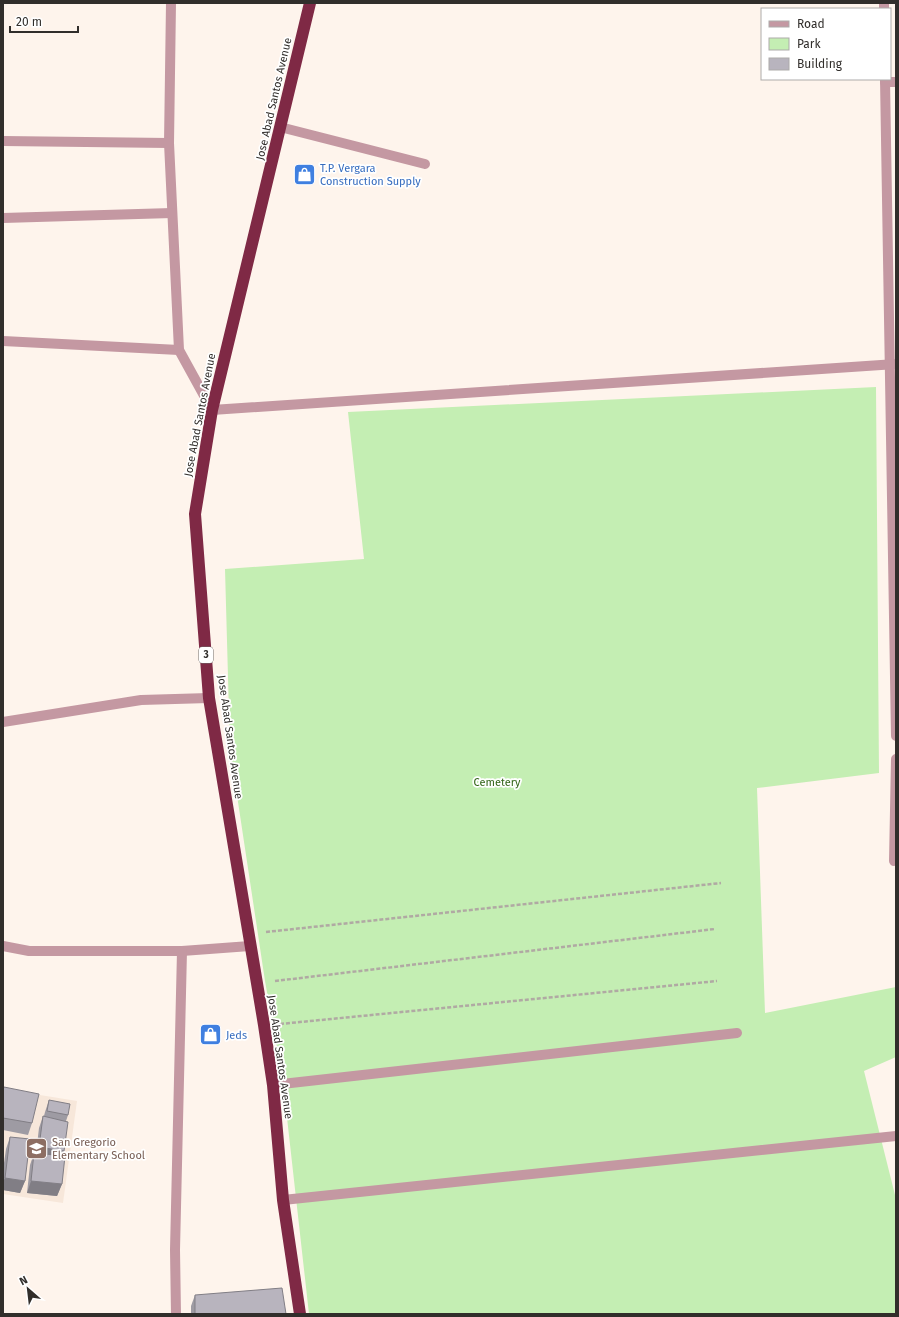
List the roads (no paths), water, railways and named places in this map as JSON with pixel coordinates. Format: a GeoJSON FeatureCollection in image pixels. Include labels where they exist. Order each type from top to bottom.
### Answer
{"type":"FeatureCollection","features":[{"type":"Feature","properties":{"kind":"highway","name":"Jose Abad Santos Avenue"},"geometry":{"type":"LineString","coordinates":[[300,1314],[282,1200],[273,1085],[209,698],[195,514],[212,410],[310,3]]}},
{"type":"Feature","properties":{"kind":"street"},"geometry":{"type":"LineString","coordinates":[[170,3],[169,143],[179,350],[212,410],[892,364]]}},
{"type":"Feature","properties":{"kind":"street"},"geometry":{"type":"LineString","coordinates":[[896,82],[885,80],[892,239],[896,736]]}},
{"type":"Feature","properties":{"kind":"street"},"geometry":{"type":"LineString","coordinates":[[280,127],[425,164]]}},
{"type":"Feature","properties":{"kind":"street"},"geometry":{"type":"LineString","coordinates":[[3,141],[169,143]]}},
{"type":"Feature","properties":{"kind":"street"},"geometry":{"type":"LineString","coordinates":[[3,218],[172,213]]}},
{"type":"Feature","properties":{"kind":"street"},"geometry":{"type":"LineString","coordinates":[[3,340],[179,350]]}},
{"type":"Feature","properties":{"kind":"street"},"geometry":{"type":"LineString","coordinates":[[3,722],[141,700],[209,698]]}},
{"type":"Feature","properties":{"kind":"street"},"geometry":{"type":"LineString","coordinates":[[894,861],[896,759]]}},
{"type":"Feature","properties":{"kind":"street"},"geometry":{"type":"LineString","coordinates":[[3,946],[28,951],[182,951],[250,946]]}},
{"type":"Feature","properties":{"kind":"street"},"geometry":{"type":"LineString","coordinates":[[176,1314],[175,1250],[182,951]]}},
{"type":"Feature","properties":{"kind":"street"},"geometry":{"type":"LineString","coordinates":[[273,1085],[737,1034]]}},
{"type":"Feature","properties":{"kind":"street"},"geometry":{"type":"LineString","coordinates":[[282,1200],[896,1136]]}},
{"type":"Feature","properties":{"kind":"place","name":"T.P. Vergara Construction Supply"},"geometry":{"type":"Point","coordinates":[305,174]}},
{"type":"Feature","properties":{"kind":"place","name":"Jeds"},"geometry":{"type":"Point","coordinates":[211,1035]}},
{"type":"Feature","properties":{"kind":"place","name":"San Gregorio Elementary School"},"geometry":{"type":"Point","coordinates":[37,1148]}},
{"type":"Feature","properties":{"kind":"park label","name":"Cemetery"},"geometry":{"type":"Point","coordinates":[497,782]}}]}
